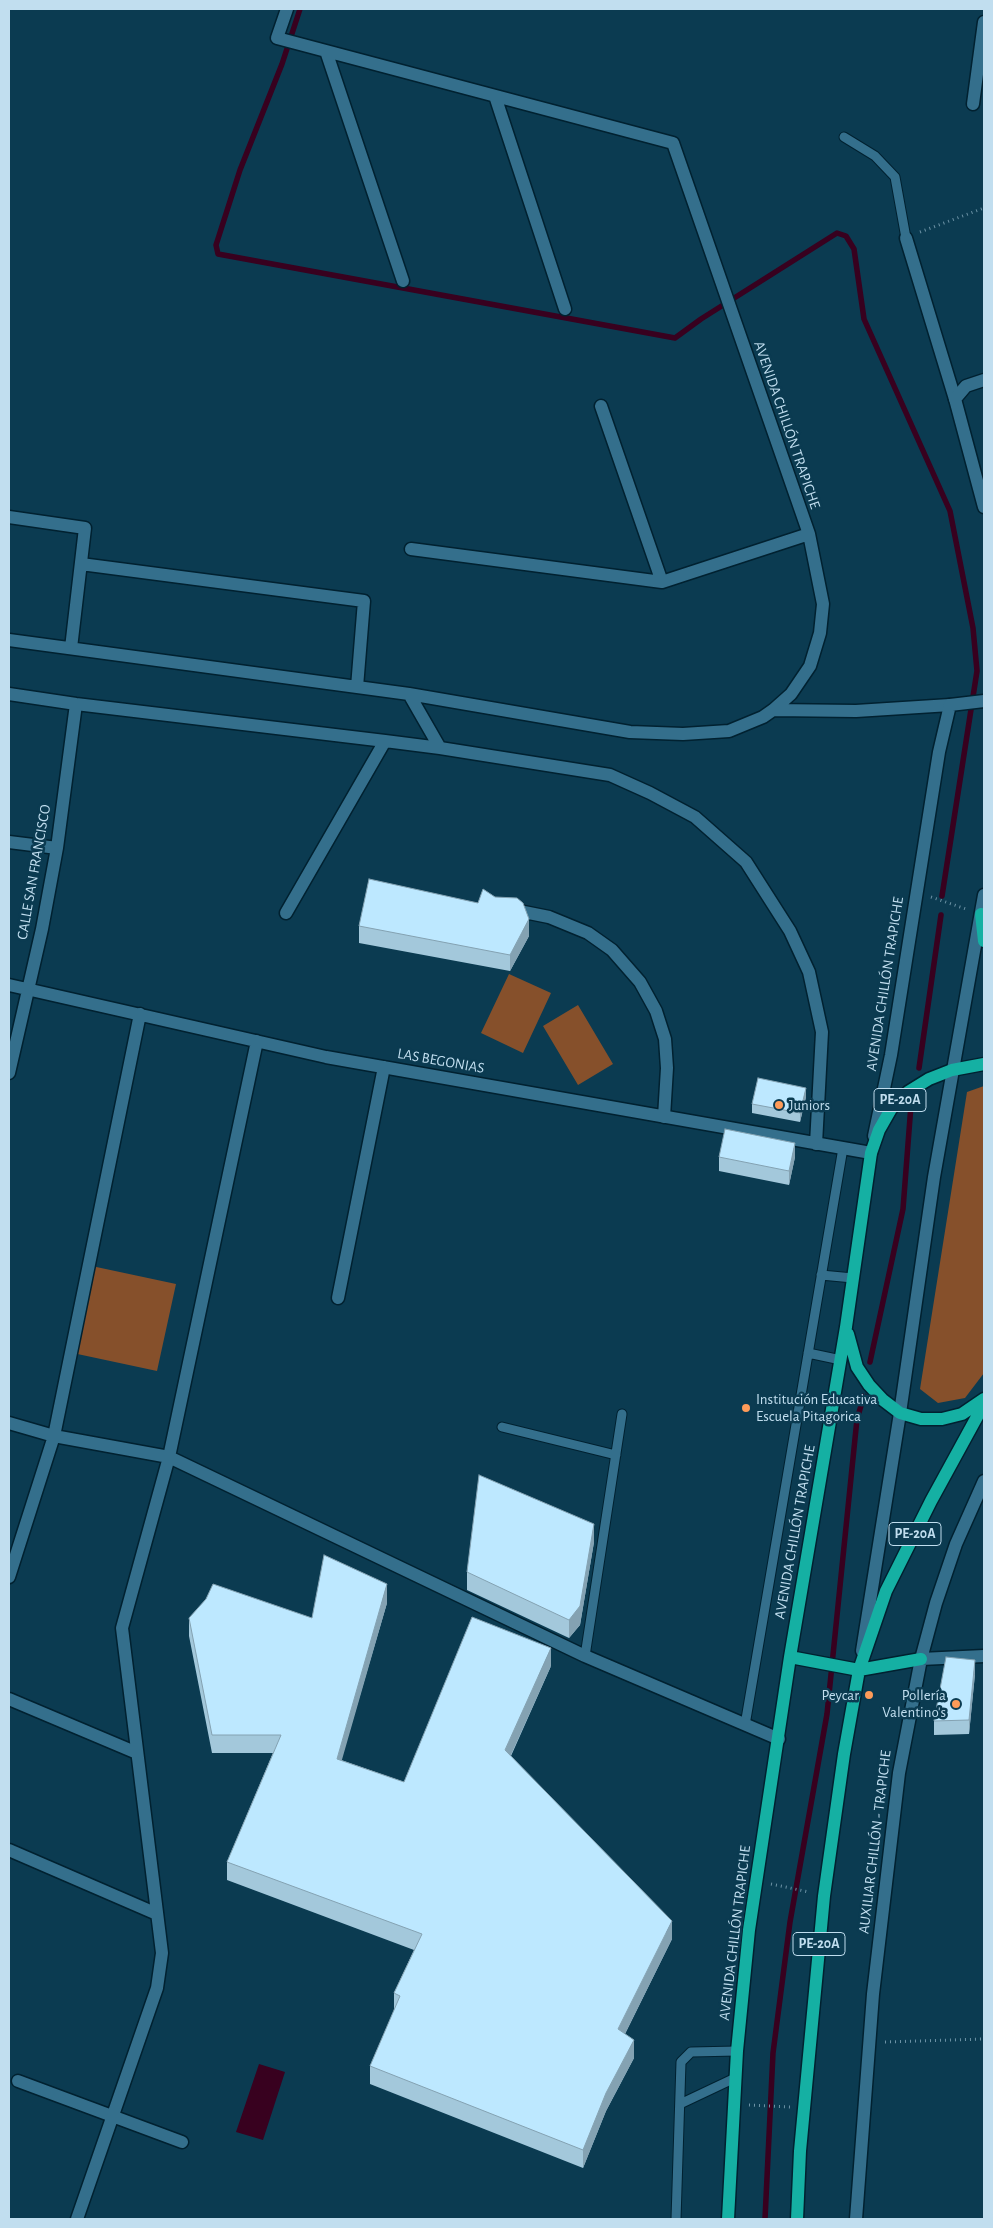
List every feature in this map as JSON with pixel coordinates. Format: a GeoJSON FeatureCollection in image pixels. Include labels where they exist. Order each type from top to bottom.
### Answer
{"type":"FeatureCollection","features":[{"type":"Feature","properties":{"kind":"main road"},"geometry":{"type":"LineString","coordinates":[[981,914],[984,942]]}},
{"type":"Feature","properties":{"kind":"main road","name":"PE-20A"},"geometry":{"type":"LineString","coordinates":[[871,1153],[878,1130],[891,1109],[915,1087],[929,1078],[952,1070],[984,1064]]}},
{"type":"Feature","properties":{"kind":"main road","name":"AVENIDA CHILLÓN TRAPICHE"},"geometry":{"type":"LineString","coordinates":[[728,2219],[737,2051],[756,1880],[790,1657],[846,1327],[871,1153]]}},
{"type":"Feature","properties":{"kind":"main road"},"geometry":{"type":"LineString","coordinates":[[846,1327],[850,1348],[857,1367],[874,1390],[900,1413],[920,1419],[942,1419],[962,1414],[984,1399]]}},
{"type":"Feature","properties":{"kind":"main road","name":"PE-20A"},"geometry":{"type":"LineString","coordinates":[[797,2219],[804,2108],[824,1896],[844,1754],[859,1670],[886,1591],[930,1501],[984,1404]]}},
{"type":"Feature","properties":{"kind":"main road"},"geometry":{"type":"LineString","coordinates":[[790,1657],[859,1670],[921,1659]]}},
{"type":"Feature","properties":{"kind":"street"},"geometry":{"type":"LineString","coordinates":[[287,9],[277,38],[495,96],[566,309]]}},
{"type":"Feature","properties":{"kind":"street"},"geometry":{"type":"LineString","coordinates":[[973,104],[984,22]]}},
{"type":"Feature","properties":{"kind":"street"},"geometry":{"type":"LineString","coordinates":[[326,51],[403,281]]}},
{"type":"Feature","properties":{"kind":"street","name":"AVENIDA CHILLÓN TRAPICHE"},"geometry":{"type":"LineString","coordinates":[[9,640],[408,694],[630,732],[683,734],[729,731],[763,717],[791,694],[810,666],[820,633],[823,604],[808,534],[673,143],[495,96]]}},
{"type":"Feature","properties":{"kind":"street"},"geometry":{"type":"LineString","coordinates":[[906,238],[984,507]]}},
{"type":"Feature","properties":{"kind":"street"},"geometry":{"type":"LineString","coordinates":[[954,399],[966,386],[984,380]]}},
{"type":"Feature","properties":{"kind":"street"},"geometry":{"type":"LineString","coordinates":[[601,406],[662,582]]}},
{"type":"Feature","properties":{"kind":"street"},"geometry":{"type":"LineString","coordinates":[[9,517],[85,528],[71,648]]}},
{"type":"Feature","properties":{"kind":"street"},"geometry":{"type":"LineString","coordinates":[[411,549],[662,582],[808,534]]}},
{"type":"Feature","properties":{"kind":"street"},"geometry":{"type":"LineString","coordinates":[[80,564],[364,601],[357,687]]}},
{"type":"Feature","properties":{"kind":"street"},"geometry":{"type":"LineString","coordinates":[[9,694],[76,704],[440,748],[610,775],[650,793],[695,817],[746,862],[790,931],[809,972],[822,1032],[816,1144]]}},
{"type":"Feature","properties":{"kind":"street"},"geometry":{"type":"LineString","coordinates":[[408,694],[440,748]]}},
{"type":"Feature","properties":{"kind":"street"},"geometry":{"type":"LineString","coordinates":[[773,710],[856,711],[984,701]]}},
{"type":"Feature","properties":{"kind":"street","name":"CALLE SAN FRANCISCO"},"geometry":{"type":"LineString","coordinates":[[9,1073],[30,989],[57,848],[76,704]]}},
{"type":"Feature","properties":{"kind":"street","name":"AVENIDA CHILLÓN TRAPICHE"},"geometry":{"type":"LineString","coordinates":[[871,1153],[891,1055],[939,752],[950,705]]}},
{"type":"Feature","properties":{"kind":"street"},"geometry":{"type":"LineString","coordinates":[[286,913],[385,741]]}},
{"type":"Feature","properties":{"kind":"street"},"geometry":{"type":"LineString","coordinates":[[9,842],[57,848]]}},
{"type":"Feature","properties":{"kind":"street"},"geometry":{"type":"LineString","coordinates":[[952,1070],[984,895]]}},
{"type":"Feature","properties":{"kind":"street"},"geometry":{"type":"LineString","coordinates":[[524,912],[549,916],[588,933],[612,950],[640,982],[656,1011],[665,1039],[667,1068],[664,1116]]}},
{"type":"Feature","properties":{"kind":"street","name":"LAS BEGONIAS"},"geometry":{"type":"LineString","coordinates":[[9,985],[257,1041],[384,1067],[871,1153]]}},
{"type":"Feature","properties":{"kind":"street"},"geometry":{"type":"LineString","coordinates":[[9,1577],[54,1436],[140,1014]]}},
{"type":"Feature","properties":{"kind":"street"},"geometry":{"type":"LineString","coordinates":[[77,2219],[157,1988],[162,1953],[122,1628],[169,1457],[257,1041]]}},
{"type":"Feature","properties":{"kind":"street"},"geometry":{"type":"LineString","coordinates":[[338,1298],[384,1067]]}},
{"type":"Feature","properties":{"kind":"street","name":"PE-20A"},"geometry":{"type":"LineString","coordinates":[[859,1670],[952,1070]]}},
{"type":"Feature","properties":{"kind":"street"},"geometry":{"type":"LineString","coordinates":[[9,1423],[54,1436],[169,1457],[585,1656],[779,1739]]}},
{"type":"Feature","properties":{"kind":"street","name":"AUXILIAR CHILLÓN - TRAPICHE"},"geometry":{"type":"LineString","coordinates":[[856,2219],[869,2043],[881,1917],[899,1773],[921,1659],[936,1603],[956,1544],[984,1481]]}},
{"type":"Feature","properties":{"kind":"street"},"geometry":{"type":"LineString","coordinates":[[921,1659],[984,1656]]}},
{"type":"Feature","properties":{"kind":"street"},"geometry":{"type":"LineString","coordinates":[[9,1699],[137,1753]]}},
{"type":"Feature","properties":{"kind":"street"},"geometry":{"type":"LineString","coordinates":[[9,1850],[157,1914]]}},
{"type":"Feature","properties":{"kind":"street"},"geometry":{"type":"LineString","coordinates":[[18,2081],[182,2142]]}},
{"type":"Feature","properties":{"kind":"lane"},"geometry":{"type":"LineString","coordinates":[[844,138],[875,156],[895,177],[906,238]]}},
{"type":"Feature","properties":{"kind":"lane"},"geometry":{"type":"LineString","coordinates":[[745,1725],[843,1148]]}},
{"type":"Feature","properties":{"kind":"lane"},"geometry":{"type":"LineString","coordinates":[[821,1275],[853,1278]]}},
{"type":"Feature","properties":{"kind":"lane"},"geometry":{"type":"LineString","coordinates":[[808,1353],[840,1360]]}},
{"type":"Feature","properties":{"kind":"lane"},"geometry":{"type":"LineString","coordinates":[[585,1656],[622,1414]]}},
{"type":"Feature","properties":{"kind":"lane"},"geometry":{"type":"LineString","coordinates":[[502,1427],[616,1455]]}},
{"type":"Feature","properties":{"kind":"lane"},"geometry":{"type":"LineString","coordinates":[[676,2219],[681,2062],[691,2052],[737,2051]]}},
{"type":"Feature","properties":{"kind":"lane"},"geometry":{"type":"LineString","coordinates":[[680,2104],[735,2078]]}},
{"type":"Feature","properties":{"kind":"path"},"geometry":{"type":"LineString","coordinates":[[906,238],[984,208]]}},
{"type":"Feature","properties":{"kind":"path"},"geometry":{"type":"LineString","coordinates":[[917,892],[981,914]]}},
{"type":"Feature","properties":{"kind":"path"},"geometry":{"type":"LineString","coordinates":[[756,1880],[824,1896]]}},
{"type":"Feature","properties":{"kind":"path"},"geometry":{"type":"LineString","coordinates":[[869,2043],[984,2039]]}},
{"type":"Feature","properties":{"kind":"path"},"geometry":{"type":"LineString","coordinates":[[733,2104],[804,2108]]}},
{"type":"Feature","properties":{"kind":"shaded area"},"geometry":{"type":"Polygon","coordinates":[[[509,974],[551,993],[523,1053],[481,1033],[509,974]]]}},
{"type":"Feature","properties":{"kind":"shaded area"},"geometry":{"type":"Polygon","coordinates":[[[578,1005],[613,1064],[578,1085],[543,1026],[578,1005]]]}},
{"type":"Feature","properties":{"kind":"shaded area"},"geometry":{"type":"Polygon","coordinates":[[[984,1086],[984,1373],[965,1398],[938,1403],[920,1389],[967,1092],[984,1086]]]}},
{"type":"Feature","properties":{"kind":"shaded area"},"geometry":{"type":"Polygon","coordinates":[[[87,1265],[176,1284],[157,1371],[68,1352],[87,1265]]]}},
{"type":"Feature","properties":{"kind":"shaded area"},"geometry":{"type":"Polygon","coordinates":[[[259,2064],[285,2072],[263,2140],[236,2132],[259,2064]]]}},
{"type":"Feature","properties":{"kind":"building"},"geometry":{"type":"Polygon","coordinates":[[[369,879],[478,903],[483,889],[495,897],[517,898],[523,903],[529,919],[510,955],[359,926],[369,879]]]}},
{"type":"Feature","properties":{"kind":"building","name":"Juniors"},"geometry":{"type":"Polygon","coordinates":[[[758,1078],[806,1088],[800,1113],[752,1104],[758,1078]]]}},
{"type":"Feature","properties":{"kind":"building"},"geometry":{"type":"Polygon","coordinates":[[[725,1129],[795,1143],[789,1171],[719,1157],[725,1129]]]}},
{"type":"Feature","properties":{"kind":"building"},"geometry":{"type":"Polygon","coordinates":[[[479,1475],[594,1524],[580,1606],[569,1620],[467,1572],[479,1475]]]}},
{"type":"Feature","properties":{"kind":"building"},"geometry":{"type":"Polygon","coordinates":[[[324,1555],[387,1584],[337,1759],[404,1782],[472,1617],[551,1648],[505,1750],[672,1921],[618,2029],[634,2040],[606,2093],[583,2150],[370,2066],[400,1996],[394,1993],[422,1934],[227,1862],[281,1735],[212,1735],[189,1618],[206,1599],[213,1584],[312,1618],[324,1555]]]}},
{"type":"Feature","properties":{"kind":"building","name":"Pollería Valentino's"},"geometry":{"type":"Polygon","coordinates":[[[946,1657],[975,1660],[969,1720],[934,1721],[946,1657]]]}},
{"type":"Feature","properties":{"kind":"waterway"},"geometry":{"type":"LineString","coordinates":[[300,9],[282,64],[240,170],[216,245],[218,254],[675,338],[701,319],[837,233],[846,236],[854,249],[864,319],[950,511],[973,628],[977,671],[942,896]]}},
{"type":"Feature","properties":{"kind":"waterway"},"geometry":{"type":"LineString","coordinates":[[919,1068],[941,915]]}},
{"type":"Feature","properties":{"kind":"waterway"},"geometry":{"type":"LineString","coordinates":[[870,1362],[903,1209],[911,1105]]}},
{"type":"Feature","properties":{"kind":"waterway"},"geometry":{"type":"LineString","coordinates":[[765,2219],[773,2053],[790,1922],[827,1714],[857,1419],[864,1396]]}},
{"type":"Feature","properties":{"kind":"place","name":"Juniors"},"geometry":{"type":"Point","coordinates":[779,1105]}},
{"type":"Feature","properties":{"kind":"place","name":"Institución Educativa Escuela Pitagorica"},"geometry":{"type":"Point","coordinates":[746,1408]}},
{"type":"Feature","properties":{"kind":"place","name":"Peycar"},"geometry":{"type":"Point","coordinates":[869,1695]}},
{"type":"Feature","properties":{"kind":"place","name":"Pollería Valentino's"},"geometry":{"type":"Point","coordinates":[956,1704]}}]}
